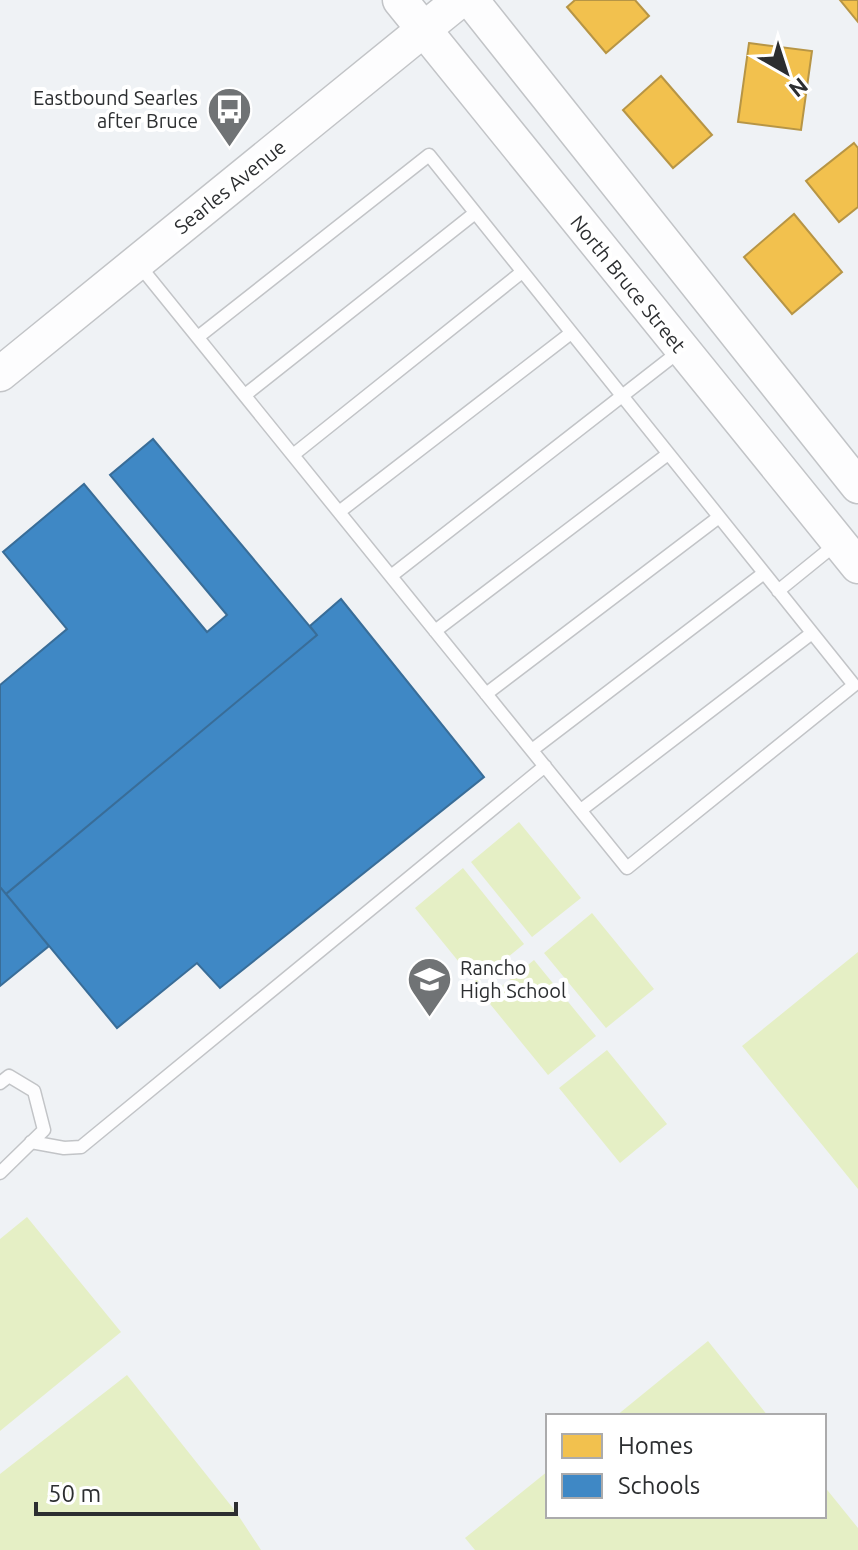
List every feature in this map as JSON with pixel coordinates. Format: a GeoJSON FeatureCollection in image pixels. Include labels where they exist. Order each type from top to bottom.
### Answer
{"type":"FeatureCollection","features":[{"type":"Feature","properties":{"kind":"main road","name":"North Bruce Street"},"geometry":{"type":"LineString","coordinates":[[400,0],[848,554]]}},
{"type":"Feature","properties":{"kind":"main road","name":"Searles Avenue"},"geometry":{"type":"LineString","coordinates":[[0,374],[460,0]]}},
{"type":"Feature","properties":{"kind":"main road"},"geometry":{"type":"LineString","coordinates":[[471,0],[858,486]]}},
{"type":"Feature","properties":{"kind":"lane"},"geometry":{"type":"LineString","coordinates":[[137,262],[627,868],[854,685],[429,155],[198,337]]}},
{"type":"Feature","properties":{"kind":"lane"},"geometry":{"type":"LineString","coordinates":[[245,395],[475,213]]}},
{"type":"Feature","properties":{"kind":"lane"},"geometry":{"type":"LineString","coordinates":[[293,455],[522,272]]}},
{"type":"Feature","properties":{"kind":"lane"},"geometry":{"type":"LineString","coordinates":[[339,512],[571,333]]}},
{"type":"Feature","properties":{"kind":"lane"},"geometry":{"type":"LineString","coordinates":[[391,576],[681,350]]}},
{"type":"Feature","properties":{"kind":"lane"},"geometry":{"type":"LineString","coordinates":[[435,631],[668,454]]}},
{"type":"Feature","properties":{"kind":"lane"},"geometry":{"type":"LineString","coordinates":[[486,694],[719,517]]}},
{"type":"Feature","properties":{"kind":"lane"},"geometry":{"type":"LineString","coordinates":[[778,591],[848,554]]}},
{"type":"Feature","properties":{"kind":"lane"},"geometry":{"type":"LineString","coordinates":[[532,750],[764,573]]}},
{"type":"Feature","properties":{"kind":"lane"},"geometry":{"type":"LineString","coordinates":[[581,810],[812,633]]}},
{"type":"Feature","properties":{"kind":"lane"},"geometry":{"type":"LineString","coordinates":[[31,1142],[64,1148],[81,1147],[545,766]]}},
{"type":"Feature","properties":{"kind":"lane"},"geometry":{"type":"LineString","coordinates":[[0,1083],[9,1076],[34,1091],[44,1130],[0,1173]]}},
{"type":"Feature","properties":{"kind":"green space"},"geometry":{"type":"Polygon","coordinates":[[[519,822],[581,898],[532,937],[471,862],[519,822]]]}},
{"type":"Feature","properties":{"kind":"green space"},"geometry":{"type":"Polygon","coordinates":[[[463,868],[524,944],[476,983],[415,908],[463,868]]]}},
{"type":"Feature","properties":{"kind":"green space"},"geometry":{"type":"Polygon","coordinates":[[[592,913],[654,989],[606,1028],[544,953],[592,913]]]}},
{"type":"Feature","properties":{"kind":"green space"},"geometry":{"type":"Polygon","coordinates":[[[858,952],[858,1189],[742,1046],[858,952]]]}},
{"type":"Feature","properties":{"kind":"green space"},"geometry":{"type":"Polygon","coordinates":[[[534,960],[596,1036],[548,1075],[486,999],[534,960]]]}},
{"type":"Feature","properties":{"kind":"green space"},"geometry":{"type":"Polygon","coordinates":[[[607,1050],[667,1124],[620,1163],[559,1088],[607,1050]]]}},
{"type":"Feature","properties":{"kind":"green space"},"geometry":{"type":"Polygon","coordinates":[[[27,1217],[121,1332],[0,1431],[0,1239],[27,1217]]]}},
{"type":"Feature","properties":{"kind":"green space"},"geometry":{"type":"Polygon","coordinates":[[[708,1341],[766,1414],[618,1414],[708,1341]]]}},
{"type":"Feature","properties":{"kind":"green space"},"geometry":{"type":"Polygon","coordinates":[[[127,1375],[236,1512],[261,1550],[0,1550],[0,1474],[127,1375]]]}},
{"type":"Feature","properties":{"kind":"green space"},"geometry":{"type":"Polygon","coordinates":[[[546,1473],[546,1518],[826,1518],[826,1488],[858,1528],[858,1550],[475,1550],[465,1538],[546,1473]]]}},
{"type":"Feature","properties":{"kind":"building: Homes"},"geometry":{"type":"Polygon","coordinates":[[[575,0],[635,0],[649,16],[606,53],[567,7],[575,0]]]}},
{"type":"Feature","properties":{"kind":"building: Homes"},"geometry":{"type":"Polygon","coordinates":[[[840,0],[858,0],[858,22],[840,0]]]}},
{"type":"Feature","properties":{"kind":"building: Homes"},"geometry":{"type":"Polygon","coordinates":[[[749,43],[812,51],[801,130],[738,122],[749,43]]]}},
{"type":"Feature","properties":{"kind":"building: Homes"},"geometry":{"type":"Polygon","coordinates":[[[661,76],[712,135],[673,168],[623,110],[661,76]]]}},
{"type":"Feature","properties":{"kind":"building: Homes"},"geometry":{"type":"Polygon","coordinates":[[[854,143],[858,148],[858,207],[839,222],[806,181],[854,143]]]}},
{"type":"Feature","properties":{"kind":"building: Homes"},"geometry":{"type":"Polygon","coordinates":[[[794,214],[842,272],[792,314],[744,257],[794,214]]]}},
{"type":"Feature","properties":{"kind":"building: Schools"},"geometry":{"type":"Polygon","coordinates":[[[153,439],[317,635],[6,894],[0,887],[0,685],[67,629],[3,552],[84,484],[207,632],[227,615],[110,475],[153,439]]]}},
{"type":"Feature","properties":{"kind":"building: Schools"},"geometry":{"type":"Polygon","coordinates":[[[341,599],[484,777],[220,988],[197,963],[117,1028],[6,894],[317,635],[310,626],[341,599]]]}},
{"type":"Feature","properties":{"kind":"building: Schools"},"geometry":{"type":"Polygon","coordinates":[[[0,887],[49,946],[0,986],[0,887]]]}},
{"type":"Feature","properties":{"kind":"place","name":"Eastbound Searles after Bruce"},"geometry":{"type":"Point","coordinates":[229,149]}},
{"type":"Feature","properties":{"kind":"place","name":"Rancho High School"},"geometry":{"type":"Point","coordinates":[429,1018]}}]}
